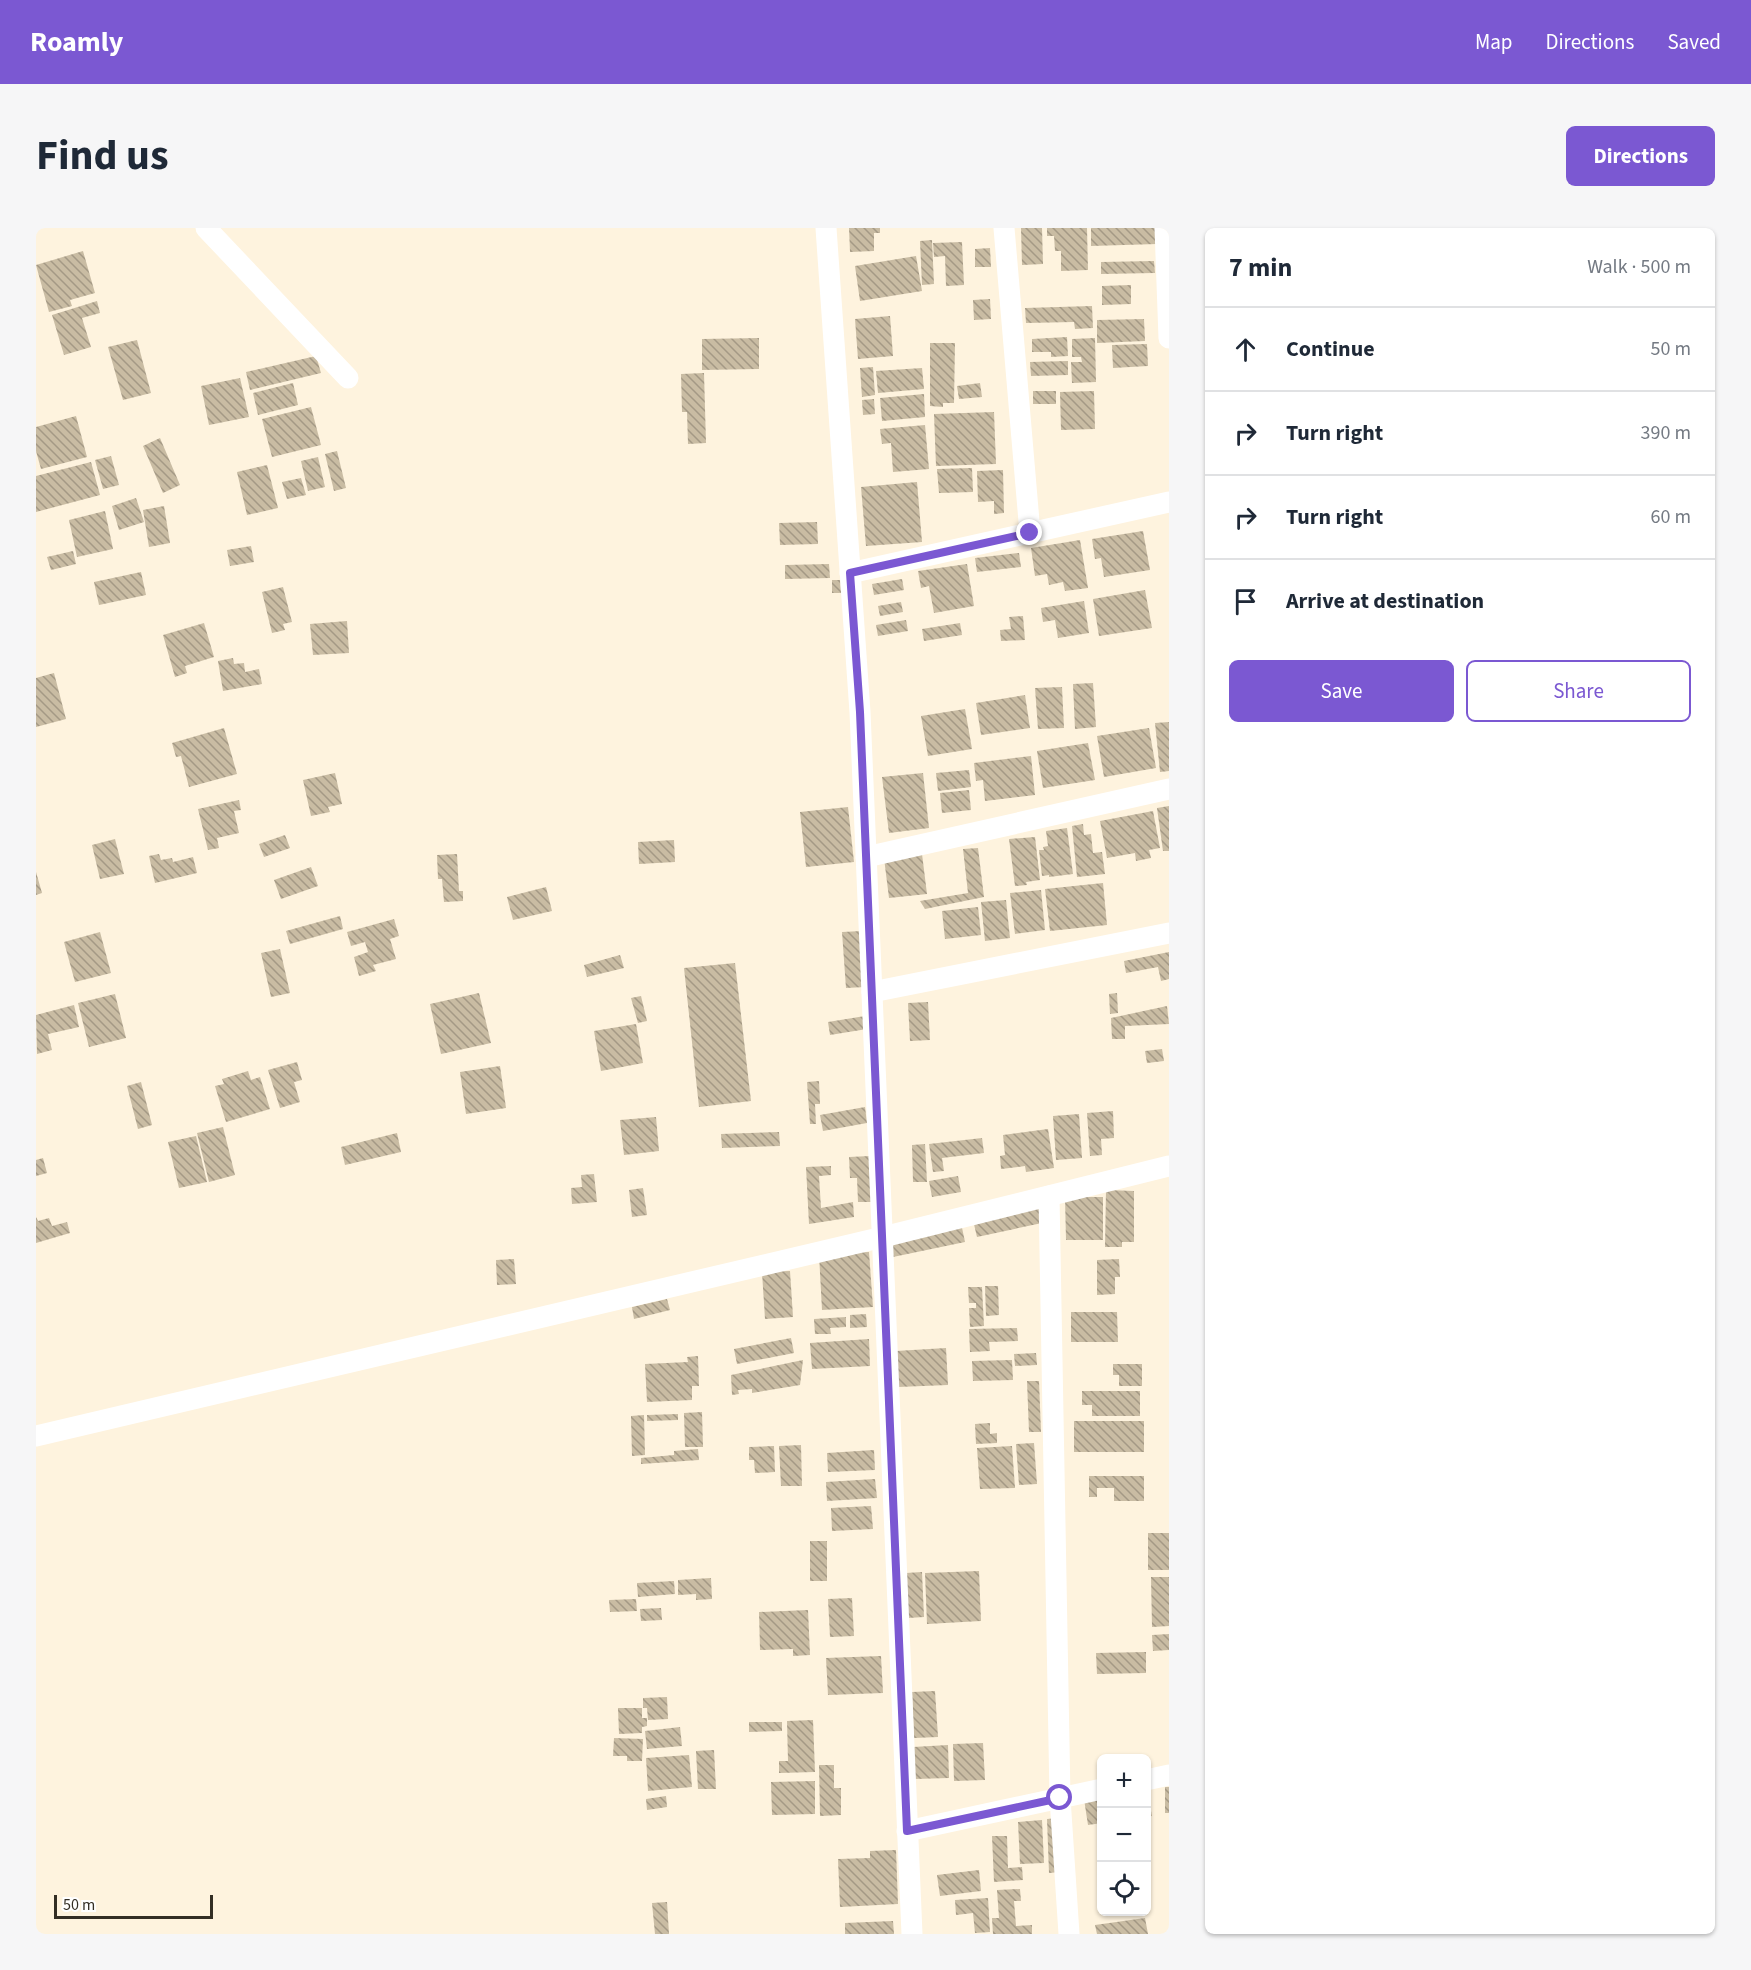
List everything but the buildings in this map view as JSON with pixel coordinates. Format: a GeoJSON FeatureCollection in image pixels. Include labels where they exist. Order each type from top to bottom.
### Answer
{"type":"FeatureCollection","features":[{"type":"Feature","properties":{"kind":"street"},"geometry":{"type":"LineString","coordinates":[[206,228],[348,378]]}},
{"type":"Feature","properties":{"kind":"street"},"geometry":{"type":"LineString","coordinates":[[826,228],[860,712],[912,1934]]}},
{"type":"Feature","properties":{"kind":"street"},"geometry":{"type":"LineString","coordinates":[[1004,228],[1030,533]]}},
{"type":"Feature","properties":{"kind":"street"},"geometry":{"type":"LineString","coordinates":[[1164,228],[1169,338]]}},
{"type":"Feature","properties":{"kind":"street"},"geometry":{"type":"LineString","coordinates":[[850,573],[1169,502]]}},
{"type":"Feature","properties":{"kind":"street"},"geometry":{"type":"LineString","coordinates":[[866,858],[1169,789]]}},
{"type":"Feature","properties":{"kind":"street"},"geometry":{"type":"LineString","coordinates":[[872,992],[1169,933]]}},
{"type":"Feature","properties":{"kind":"street"},"geometry":{"type":"LineString","coordinates":[[36,1436],[883,1237],[1169,1166]]}},
{"type":"Feature","properties":{"kind":"street"},"geometry":{"type":"LineString","coordinates":[[1049,1196],[1060,1798],[1069,1934]]}},
{"type":"Feature","properties":{"kind":"street"},"geometry":{"type":"LineString","coordinates":[[1151,1779],[1169,1775]]}},
{"type":"Feature","properties":{"kind":"street"},"geometry":{"type":"LineString","coordinates":[[907,1831],[1097,1790]]}},
{"type":"Feature","properties":{"kind":"route"},"geometry":{"type":"LineString","coordinates":[[1030,533],[850,573],[860,712],[907,1831],[1060,1798]]}}]}
